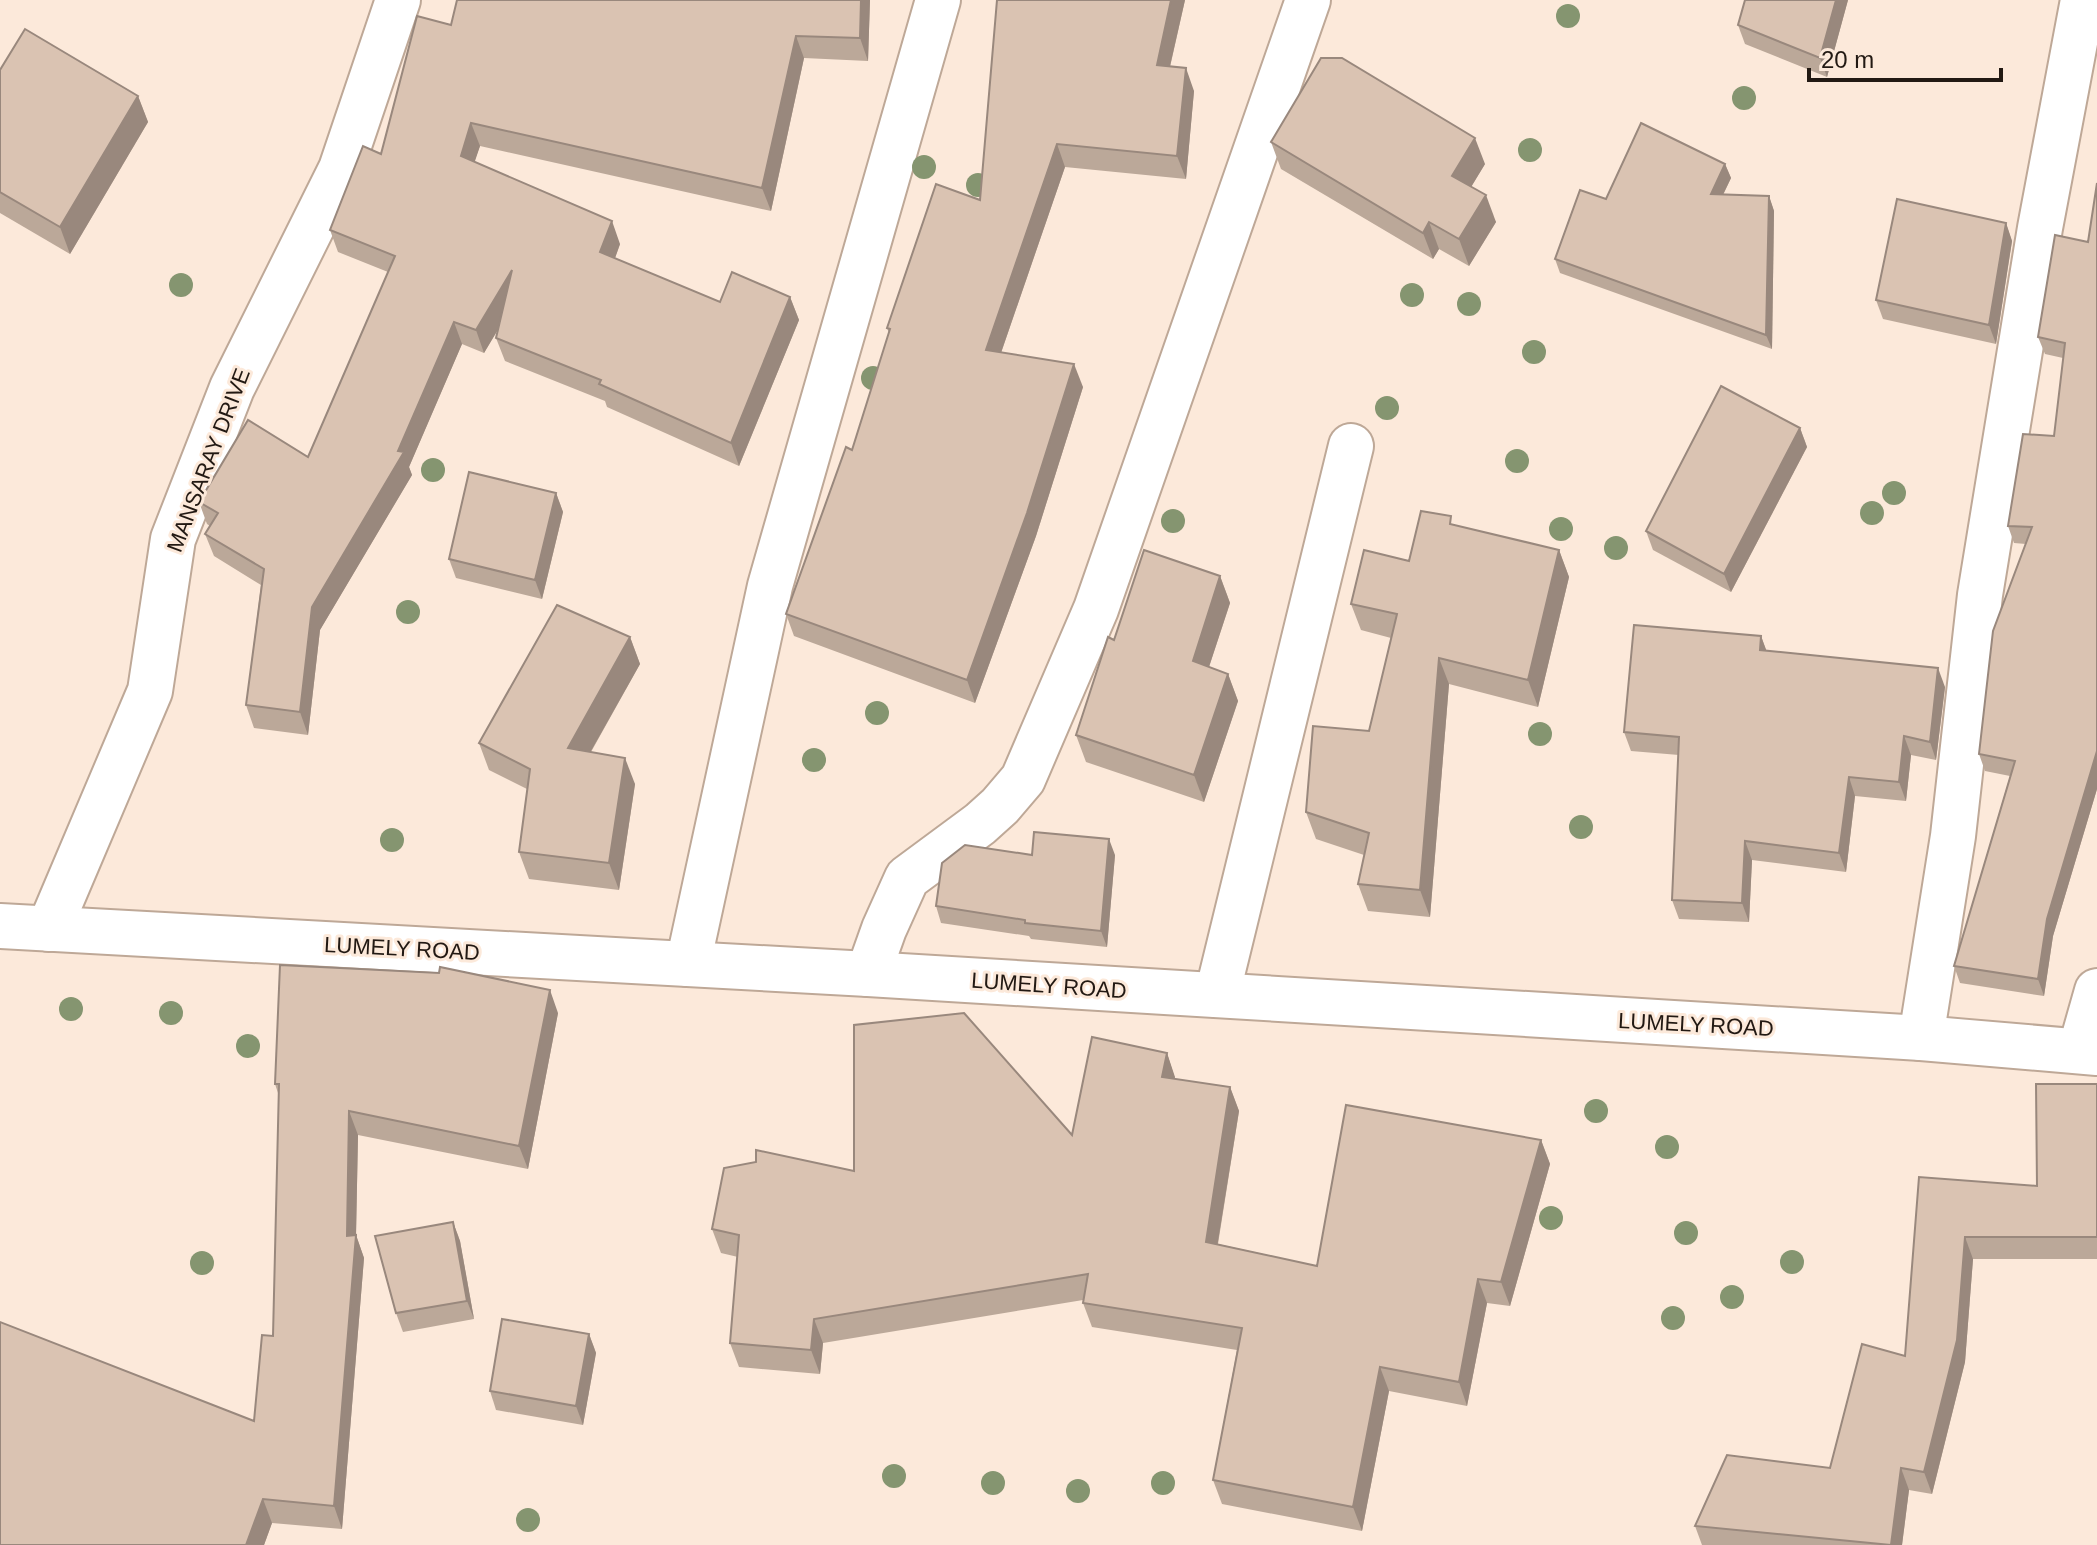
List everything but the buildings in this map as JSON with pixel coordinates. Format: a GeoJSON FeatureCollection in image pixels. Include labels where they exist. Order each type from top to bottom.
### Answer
{"type":"FeatureCollection","features":[{"type":"Feature","properties":{"kind":"street","name":"MANSARAY DRIVE"},"geometry":{"type":"LineString","coordinates":[[49,929],[150,691],[173,539],[232,388],[341,169],[398,0]]}},
{"type":"Feature","properties":{"kind":"street"},"geometry":{"type":"LineString","coordinates":[[688,964],[770,586],[938,0]]}},
{"type":"Feature","properties":{"kind":"street"},"geometry":{"type":"LineString","coordinates":[[868,974],[907,878],[980,824],[1023,779],[1096,609],[1308,0]]}},
{"type":"Feature","properties":{"kind":"street"},"geometry":{"type":"LineString","coordinates":[[1921,1038],[1953,836],[1982,580],[2040,228],[2083,0]]}},
{"type":"Feature","properties":{"kind":"street"},"geometry":{"type":"LineString","coordinates":[[1217,995],[1351,446]]}},
{"type":"Feature","properties":{"kind":"street","name":"LUMELY ROAD"},"geometry":{"type":"LineString","coordinates":[[0,926],[1217,995],[1921,1038],[2088,1052]]}},
{"type":"Feature","properties":{"kind":"street"},"geometry":{"type":"LineString","coordinates":[[2088,1052],[2097,991]]}}]}
